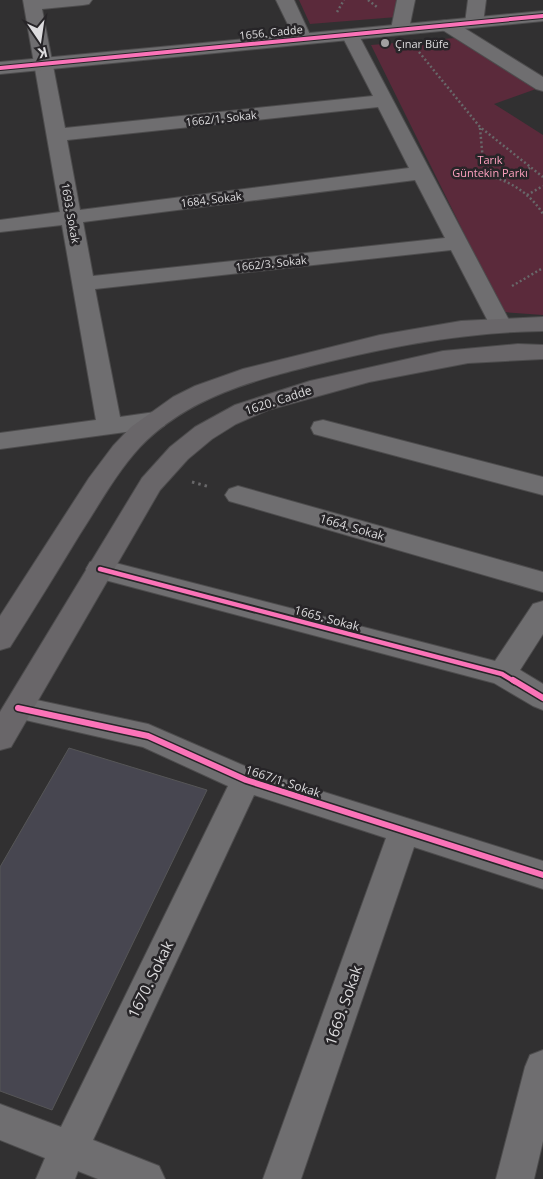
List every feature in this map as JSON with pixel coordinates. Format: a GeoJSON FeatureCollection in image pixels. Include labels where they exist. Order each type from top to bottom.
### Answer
{"type":"FeatureCollection","features":[{"type":"Feature","properties":{"kind":"main road"},"geometry":{"type":"LineString","coordinates":[[0,639],[112,464],[140,433],[155,420],[193,395],[232,379],[274,368],[368,345],[446,329],[500,324],[543,324]]}},
{"type":"Feature","properties":{"kind":"main road","name":"1620. Cadde"},"geometry":{"type":"LineString","coordinates":[[0,738],[151,484],[184,450],[211,428],[245,410],[305,390],[382,370],[452,357],[507,350],[543,352]]}},
{"type":"Feature","properties":{"kind":"street"},"geometry":{"type":"LineString","coordinates":[[33,2],[83,0]]}},
{"type":"Feature","properties":{"kind":"street"},"geometry":{"type":"LineString","coordinates":[[284,0],[303,39]]}},
{"type":"Feature","properties":{"kind":"street"},"geometry":{"type":"LineString","coordinates":[[400,30],[406,0]]}},
{"type":"Feature","properties":{"kind":"street"},"geometry":{"type":"LineString","coordinates":[[474,23],[477,0]]}},
{"type":"Feature","properties":{"kind":"street","name":"1693. Sokak"},"geometry":{"type":"LineString","coordinates":[[33,2],[109,426]]}},
{"type":"Feature","properties":{"kind":"street","name":"1656. Cadde"},"geometry":{"type":"LineString","coordinates":[[0,68],[543,16]]}},
{"type":"Feature","properties":{"kind":"street"},"geometry":{"type":"LineString","coordinates":[[447,25],[543,84]]}},
{"type":"Feature","properties":{"kind":"street"},"geometry":{"type":"LineString","coordinates":[[350,34],[500,324]]}},
{"type":"Feature","properties":{"kind":"street","name":"1662/1. Sokak"},"geometry":{"type":"LineString","coordinates":[[57,135],[384,101]]}},
{"type":"Feature","properties":{"kind":"street","name":"1684. Sokak"},"geometry":{"type":"LineString","coordinates":[[0,226],[422,173]]}},
{"type":"Feature","properties":{"kind":"street","name":"1662/3. Sokak"},"geometry":{"type":"LineString","coordinates":[[84,284],[458,243]]}},
{"type":"Feature","properties":{"kind":"street"},"geometry":{"type":"LineString","coordinates":[[0,440],[155,420]]}},
{"type":"Feature","properties":{"kind":"street"},"geometry":{"type":"LineString","coordinates":[[323,428],[543,486]]}},
{"type":"Feature","properties":{"kind":"street","name":"1664. Sokak"},"geometry":{"type":"LineString","coordinates":[[238,495],[543,582]]}},
{"type":"Feature","properties":{"kind":"street","name":"1665. Sokak"},"geometry":{"type":"LineString","coordinates":[[100,570],[502,674],[543,698]]}},
{"type":"Feature","properties":{"kind":"street"},"geometry":{"type":"LineString","coordinates":[[502,674],[543,611]]}},
{"type":"Feature","properties":{"kind":"street","name":"1667/1. Sokak"},"geometry":{"type":"LineString","coordinates":[[18,708],[148,736],[246,780],[543,875]]}},
{"type":"Feature","properties":{"kind":"street","name":"1670. Sokak"},"geometry":{"type":"LineString","coordinates":[[62,1164],[246,780]]}},
{"type":"Feature","properties":{"kind":"street","name":"1669. Sokak"},"geometry":{"type":"LineString","coordinates":[[282,1179],[404,831]]}},
{"type":"Feature","properties":{"kind":"street"},"geometry":{"type":"LineString","coordinates":[[515,1179],[543,1067]]}},
{"type":"Feature","properties":{"kind":"street"},"geometry":{"type":"LineString","coordinates":[[0,1122],[62,1164],[146,1179]]}},
{"type":"Feature","properties":{"kind":"path"},"geometry":{"type":"LineString","coordinates":[[368,0],[400,30],[480,127],[543,177]]}},
{"type":"Feature","properties":{"kind":"path"},"geometry":{"type":"LineString","coordinates":[[480,127],[484,172]]}},
{"type":"Feature","properties":{"kind":"path"},"geometry":{"type":"LineString","coordinates":[[504,180],[531,167]]}},
{"type":"Feature","properties":{"kind":"path"},"geometry":{"type":"LineString","coordinates":[[422,173],[484,172],[504,180],[527,195],[542,211]]}},
{"type":"Feature","properties":{"kind":"path"},"geometry":{"type":"LineString","coordinates":[[527,195],[543,186]]}},
{"type":"Feature","properties":{"kind":"path"},"geometry":{"type":"LineString","coordinates":[[487,300],[543,268]]}},
{"type":"Feature","properties":{"kind":"path"},"geometry":{"type":"LineString","coordinates":[[160,473],[238,495]]}},
{"type":"Feature","properties":{"kind":"green space"},"geometry":{"type":"Polygon","coordinates":[[[299,0],[400,0],[397,17],[310,24],[299,0]]]}},
{"type":"Feature","properties":{"kind":"green space","name":"Tarık Güntekin Parkı"},"geometry":{"type":"Polygon","coordinates":[[[455,38],[536,89],[494,104],[543,135],[543,315],[503,312],[371,45],[455,38]]]}},
{"type":"Feature","properties":{"kind":"building"},"geometry":{"type":"Polygon","coordinates":[[[69,748],[207,790],[52,1110],[0,1091],[0,867],[69,748]]]}},
{"type":"Feature","properties":{"kind":"cycle path"},"geometry":{"type":"LineString","coordinates":[[0,68],[543,16]]}},
{"type":"Feature","properties":{"kind":"cycle path"},"geometry":{"type":"LineString","coordinates":[[100,569],[502,674],[543,698]]}},
{"type":"Feature","properties":{"kind":"cycle path"},"geometry":{"type":"LineString","coordinates":[[18,708],[148,736],[246,780],[543,875]]}},
{"type":"Feature","properties":{"kind":"place","name":"Çınar Büfe"},"geometry":{"type":"Point","coordinates":[385,43]}}]}
